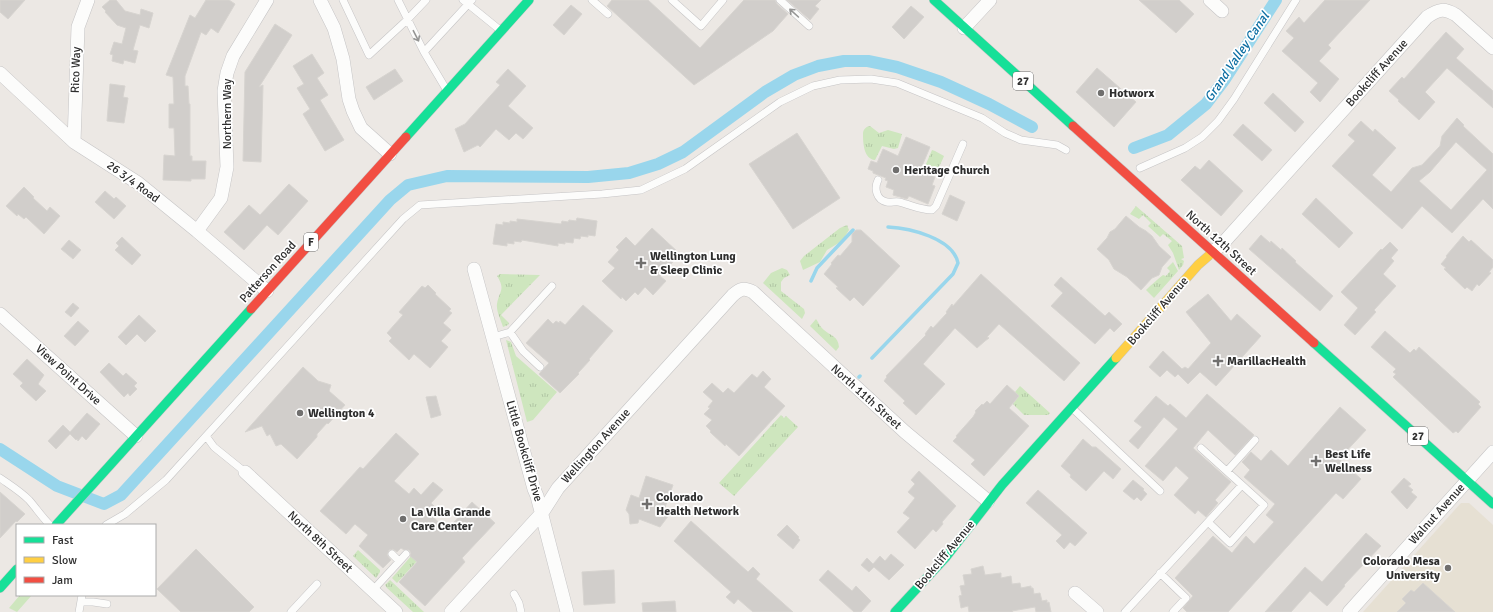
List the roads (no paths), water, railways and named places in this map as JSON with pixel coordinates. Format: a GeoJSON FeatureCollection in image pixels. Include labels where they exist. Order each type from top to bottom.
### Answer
{"type":"FeatureCollection","features":[{"type":"Feature","properties":{"kind":"main road","name":"Patterson Road"},"geometry":{"type":"LineString","coordinates":[[64,521],[93,484],[529,0]]}},
{"type":"Feature","properties":{"kind":"main road","name":"North 12th Street"},"geometry":{"type":"LineString","coordinates":[[934,0],[1493,504]]}},
{"type":"Feature","properties":{"kind":"main road","name":"Bookcliff Avenue"},"geometry":{"type":"LineString","coordinates":[[895,612],[946,556],[988,501],[1198,265],[1213,252]]}},
{"type":"Feature","properties":{"kind":"main road"},"geometry":{"type":"LineString","coordinates":[[0,588],[16,570]]}},
{"type":"Feature","properties":{"kind":"street","name":"Rico Way"},"geometry":{"type":"LineString","coordinates":[[74,142],[78,28],[88,0]]}},
{"type":"Feature","properties":{"kind":"street","name":"Northern Way"},"geometry":{"type":"LineString","coordinates":[[197,231],[221,198],[227,167],[224,91],[227,73],[233,56],[267,0]]}},
{"type":"Feature","properties":{"kind":"street"},"geometry":{"type":"LineString","coordinates":[[320,0],[334,28],[343,59],[352,111],[361,128],[390,154]]}},
{"type":"Feature","properties":{"kind":"street"},"geometry":{"type":"LineString","coordinates":[[964,28],[990,0]]}},
{"type":"Feature","properties":{"kind":"street"},"geometry":{"type":"LineString","coordinates":[[1210,0],[1222,11]]}},
{"type":"Feature","properties":{"kind":"street","name":"Bookcliff Avenue"},"geometry":{"type":"LineString","coordinates":[[1213,252],[1224,242],[1428,17],[1437,10],[1450,11],[1456,15],[1493,48]]}},
{"type":"Feature","properties":{"kind":"street","name":"26 3/4 Road"},"geometry":{"type":"LineString","coordinates":[[0,73],[74,142],[138,183],[267,291]]}},
{"type":"Feature","properties":{"kind":"street","name":"Little Bookcliff Drive"},"geometry":{"type":"LineString","coordinates":[[474,269],[534,489],[542,513],[567,612]]}},
{"type":"Feature","properties":{"kind":"street","name":"North 11th Street"},"geometry":{"type":"LineString","coordinates":[[747,289],[753,292],[905,432],[988,501]]}},
{"type":"Feature","properties":{"kind":"street","name":"Wellington Avenue"},"geometry":{"type":"LineString","coordinates":[[451,612],[542,513],[558,488],[733,295],[740,290],[747,289]]}},
{"type":"Feature","properties":{"kind":"street","name":"View Point Drive"},"geometry":{"type":"LineString","coordinates":[[0,314],[136,436]]}},
{"type":"Feature","properties":{"kind":"street","name":"Walnut Avenue"},"geometry":{"type":"LineString","coordinates":[[1349,612],[1493,452]]}},
{"type":"Feature","properties":{"kind":"street","name":"North 8th Street"},"geometry":{"type":"LineString","coordinates":[[245,472],[396,612]]}},
{"type":"Feature","properties":{"kind":"street"},"geometry":{"type":"LineString","coordinates":[[1075,593],[1097,612]]}},
{"type":"Feature","properties":{"kind":"lane"},"geometry":{"type":"LineString","coordinates":[[343,0],[368,55],[407,20],[426,0]]}},
{"type":"Feature","properties":{"kind":"lane"},"geometry":{"type":"LineString","coordinates":[[398,0],[424,52],[447,91]]}},
{"type":"Feature","properties":{"kind":"lane"},"geometry":{"type":"LineString","coordinates":[[592,0],[608,14]]}},
{"type":"Feature","properties":{"kind":"lane"},"geometry":{"type":"LineString","coordinates":[[672,0],[701,26],[723,0]]}},
{"type":"Feature","properties":{"kind":"lane"},"geometry":{"type":"LineString","coordinates":[[780,0],[809,26]]}},
{"type":"Feature","properties":{"kind":"lane"},"geometry":{"type":"LineString","coordinates":[[1140,168],[1185,148],[1202,137],[1218,121],[1234,99],[1296,0]]}},
{"type":"Feature","properties":{"kind":"lane"},"geometry":{"type":"LineString","coordinates":[[424,52],[468,1],[501,31]]}},
{"type":"Feature","properties":{"kind":"lane"},"geometry":{"type":"LineString","coordinates":[[108,524],[125,514],[166,480],[403,219],[420,205],[602,194],[641,190],[685,169],[780,102],[813,86],[840,80],[871,78],[897,83],[982,118],[1005,133],[1021,140],[1057,145],[1066,150]]}},
{"type":"Feature","properties":{"kind":"lane"},"geometry":{"type":"LineString","coordinates":[[878,180],[876,191],[880,198],[886,202],[898,202],[921,209],[932,210],[936,206],[963,144]]}},
{"type":"Feature","properties":{"kind":"lane"},"geometry":{"type":"LineString","coordinates":[[493,337],[510,332],[552,286]]}},
{"type":"Feature","properties":{"kind":"lane"},"geometry":{"type":"LineString","coordinates":[[510,332],[523,351],[540,367]]}},
{"type":"Feature","properties":{"kind":"lane"},"geometry":{"type":"LineString","coordinates":[[1072,408],[1160,491]]}},
{"type":"Feature","properties":{"kind":"lane"},"geometry":{"type":"LineString","coordinates":[[206,436],[214,447],[245,472]]}},
{"type":"Feature","properties":{"kind":"lane"},"geometry":{"type":"LineString","coordinates":[[1227,471],[1255,440]]}},
{"type":"Feature","properties":{"kind":"lane"},"geometry":{"type":"LineString","coordinates":[[1202,448],[1264,505],[1230,543],[1208,522]]}},
{"type":"Feature","properties":{"kind":"lane"},"geometry":{"type":"LineString","coordinates":[[0,478],[29,501],[49,524]]}},
{"type":"Feature","properties":{"kind":"lane"},"geometry":{"type":"LineString","coordinates":[[1125,612],[1242,485]]}},
{"type":"Feature","properties":{"kind":"lane"},"geometry":{"type":"LineString","coordinates":[[392,554],[399,561]]}},
{"type":"Feature","properties":{"kind":"lane"},"geometry":{"type":"LineString","coordinates":[[373,590],[406,554]]}},
{"type":"Feature","properties":{"kind":"lane"},"geometry":{"type":"LineString","coordinates":[[1160,574],[1186,598],[1173,612]]}},
{"type":"Feature","properties":{"kind":"lane"},"geometry":{"type":"LineString","coordinates":[[291,612],[317,584]]}},
{"type":"Feature","properties":{"kind":"lane"},"geometry":{"type":"LineString","coordinates":[[514,594],[522,612]]}},
{"type":"Feature","properties":{"kind":"lane"},"geometry":{"type":"LineString","coordinates":[[78,612],[82,598],[93,602],[107,604]]}},
{"type":"Feature","properties":{"kind":"waterway","name":"Grand Valley Canal"},"geometry":{"type":"LineString","coordinates":[[1134,148],[1168,135],[1206,104],[1225,79],[1276,0]]}},
{"type":"Feature","properties":{"kind":"waterway"},"geometry":{"type":"LineString","coordinates":[[0,449],[57,486],[104,504],[121,495],[390,200],[408,185],[447,176],[588,177],[629,173],[658,164],[683,152],[765,92],[794,75],[818,66],[844,61],[868,61],[897,67],[941,82],[989,104],[1032,127]]}},
{"type":"Feature","properties":{"kind":"waterway"},"geometry":{"type":"LineString","coordinates":[[872,358],[953,274],[958,263],[954,254],[948,247],[939,241],[918,232],[888,227]]}},
{"type":"Feature","properties":{"kind":"waterway"},"geometry":{"type":"LineString","coordinates":[[811,281],[817,268],[853,230]]}},
{"type":"Feature","properties":{"kind":"place","name":"Hotworx"},"geometry":{"type":"Point","coordinates":[1101,93]}},
{"type":"Feature","properties":{"kind":"place","name":"Heritage Church"},"geometry":{"type":"Point","coordinates":[896,170]}},
{"type":"Feature","properties":{"kind":"place","name":"Wellington Lung & Sleep Clinic"},"geometry":{"type":"Point","coordinates":[641,263]}},
{"type":"Feature","properties":{"kind":"place","name":"MarillacHealth"},"geometry":{"type":"Point","coordinates":[1218,361]}},
{"type":"Feature","properties":{"kind":"place","name":"Wellington 4"},"geometry":{"type":"Point","coordinates":[300,413]}},
{"type":"Feature","properties":{"kind":"place","name":"Best Life Wellness"},"geometry":{"type":"Point","coordinates":[1316,461]}},
{"type":"Feature","properties":{"kind":"place","name":"Colorado Health Network"},"geometry":{"type":"Point","coordinates":[647,504]}},
{"type":"Feature","properties":{"kind":"place","name":"La Villa Grande Care Center"},"geometry":{"type":"Point","coordinates":[403,519]}},
{"type":"Feature","properties":{"kind":"place","name":"Colorado Mesa University"},"geometry":{"type":"Point","coordinates":[1448,568]}}]}
